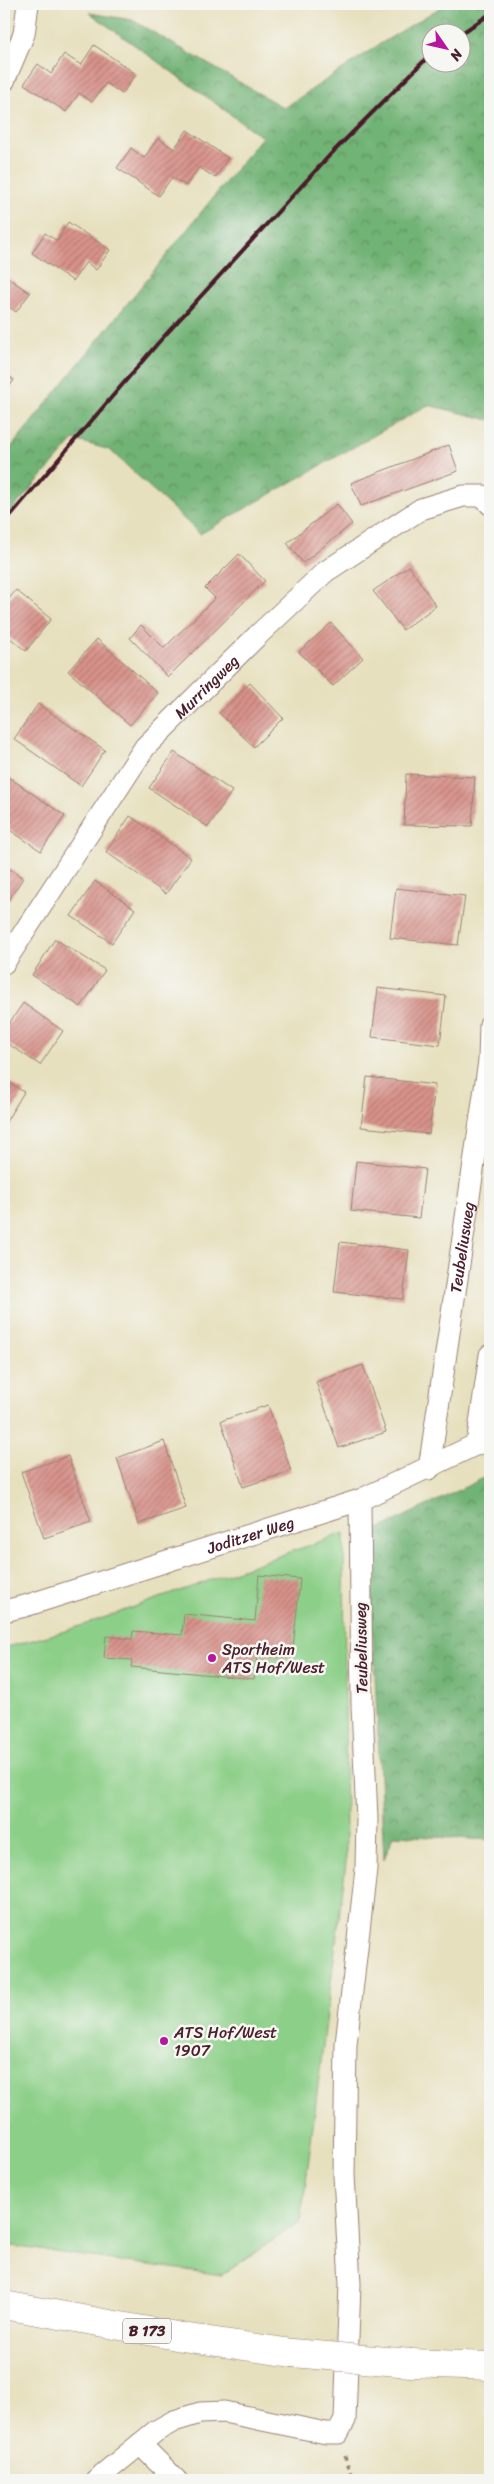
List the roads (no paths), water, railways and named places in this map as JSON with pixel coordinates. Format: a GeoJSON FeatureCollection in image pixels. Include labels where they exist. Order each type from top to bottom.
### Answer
{"type":"FeatureCollection","features":[{"type":"Feature","properties":{"kind":"main road","name":"B 173"},"geometry":{"type":"LineString","coordinates":[[4,2304],[182,2337],[292,2353],[411,2363],[490,2366]]}},
{"type":"Feature","properties":{"kind":"street"},"geometry":{"type":"LineString","coordinates":[[4,81],[24,34],[28,4]]}},
{"type":"Feature","properties":{"kind":"street","name":"Murringweg"},"geometry":{"type":"LineString","coordinates":[[4,964],[145,747],[257,636],[325,572],[421,510],[462,496],[487,500]]}},
{"type":"Feature","properties":{"kind":"street","name":"Teubeliusweg"},"geometry":{"type":"LineString","coordinates":[[429,1469],[489,1061],[490,1025]]}},
{"type":"Feature","properties":{"kind":"street"},"geometry":{"type":"LineString","coordinates":[[483,1442],[490,1355]]}},
{"type":"Feature","properties":{"kind":"street","name":"Joditzer Weg"},"geometry":{"type":"LineString","coordinates":[[4,1611],[360,1500],[483,1442]]}},
{"type":"Feature","properties":{"kind":"street","name":"Teubeliusweg"},"geometry":{"type":"LineString","coordinates":[[140,2444],[174,2421],[200,2413],[224,2412],[326,2433],[338,2433],[345,2420],[350,2284],[344,2174],[346,2044],[366,1869],[367,1819],[362,1706],[360,1500]]}},
{"type":"Feature","properties":{"kind":"street"},"geometry":{"type":"LineString","coordinates":[[96,2480],[140,2444],[176,2480]]}},
{"type":"Feature","properties":{"kind":"railway"},"geometry":{"type":"LineString","coordinates":[[472,26],[490,14]]}},
{"type":"Feature","properties":{"kind":"railway"},"geometry":{"type":"LineString","coordinates":[[4,523],[158,343],[329,156],[422,63]]}},
{"type":"Feature","properties":{"kind":"place","name":"Sportheim ATS Hof/West"},"geometry":{"type":"Point","coordinates":[212,1658]}},
{"type":"Feature","properties":{"kind":"place","name":"ATS Hof/West 1907"},"geometry":{"type":"Point","coordinates":[164,2041]}}]}
